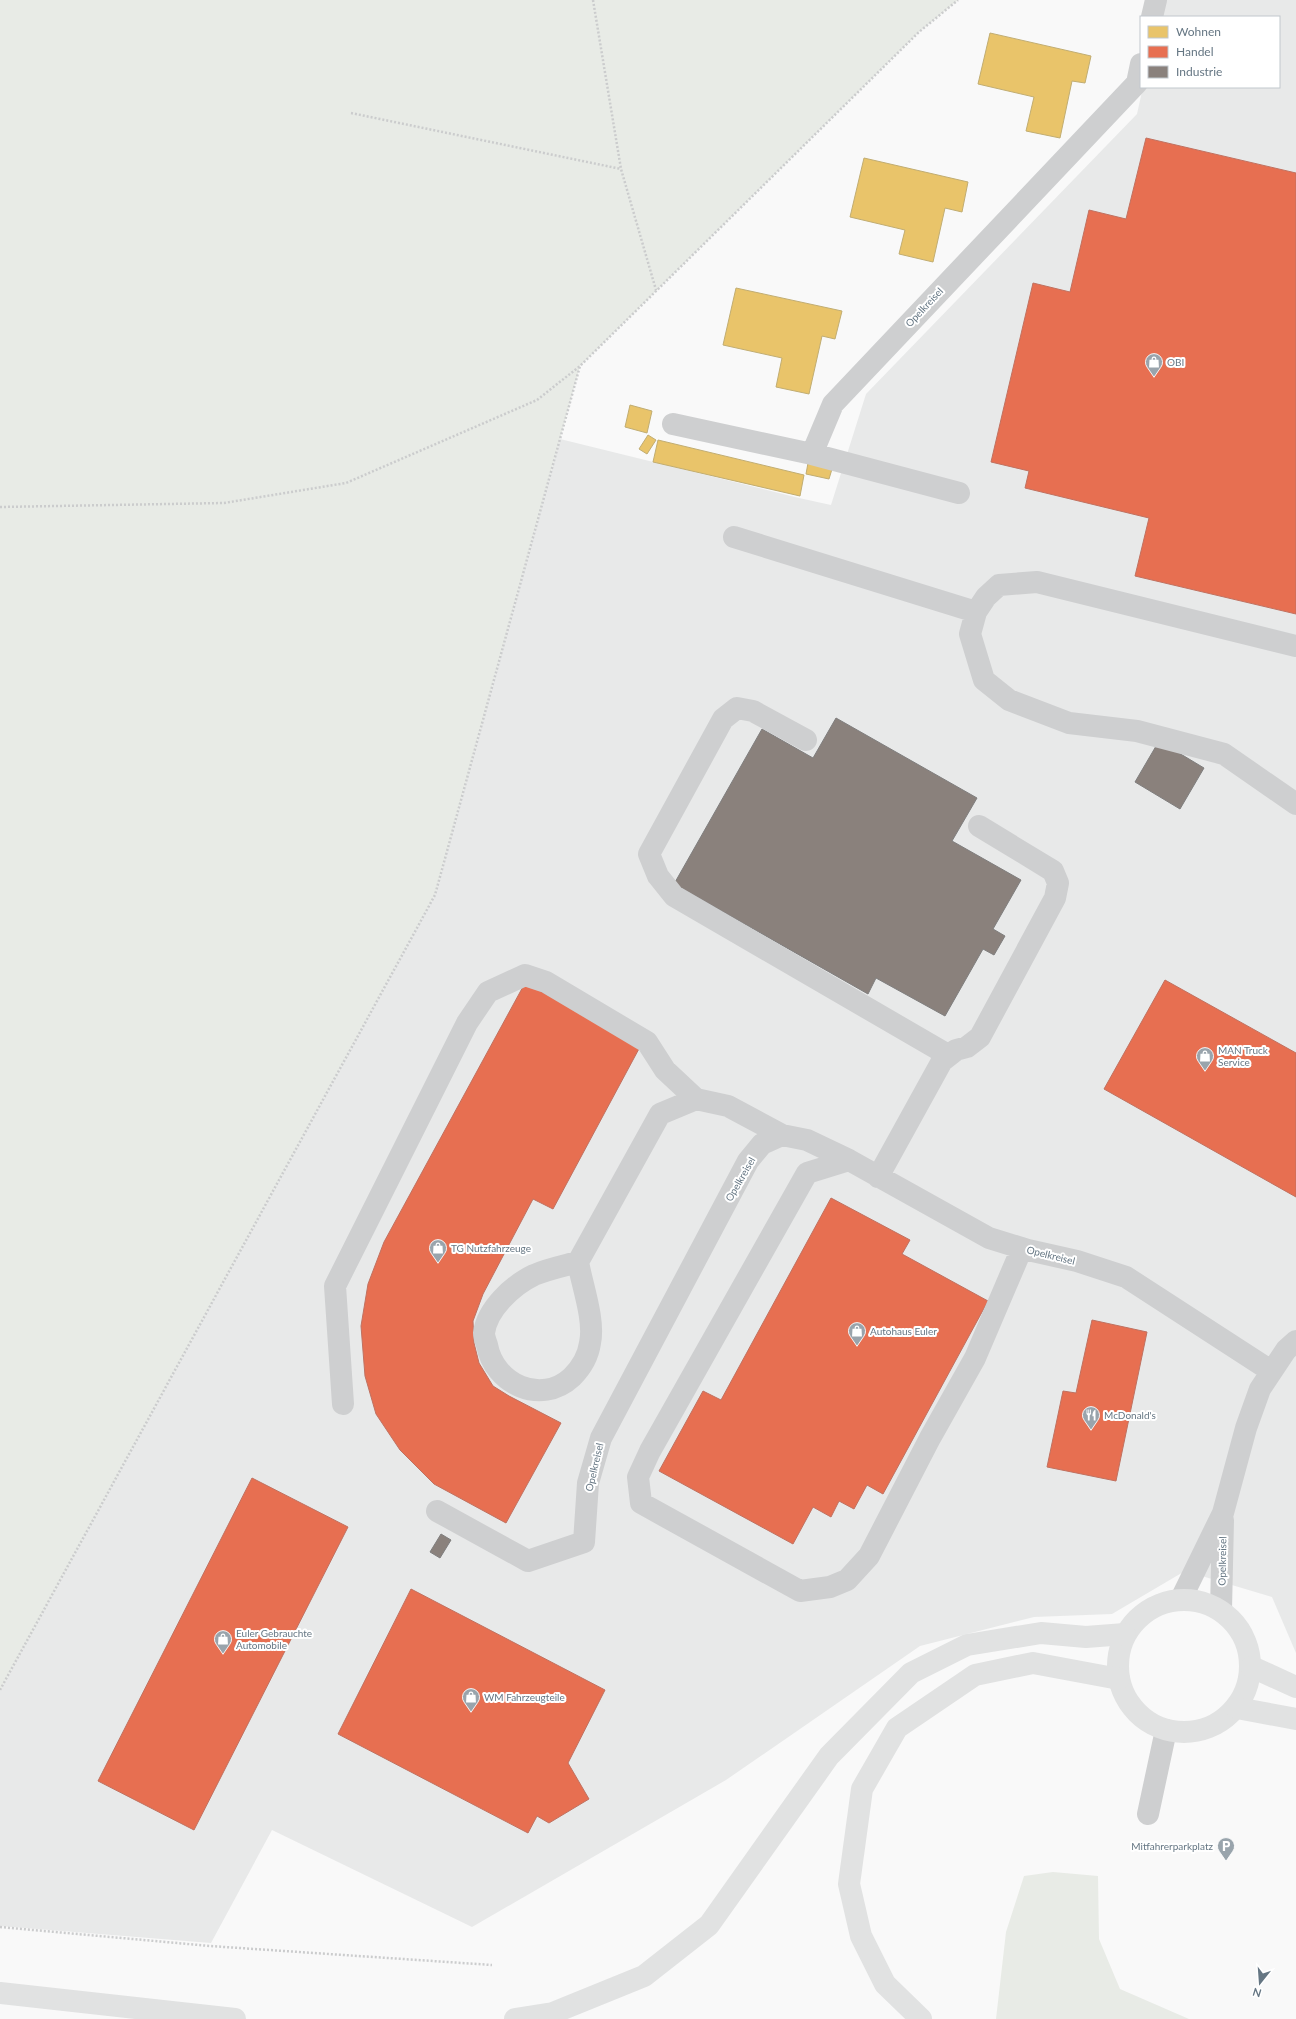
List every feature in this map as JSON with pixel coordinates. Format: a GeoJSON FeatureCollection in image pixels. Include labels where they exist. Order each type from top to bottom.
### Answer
{"type":"FeatureCollection","features":[{"type":"Feature","properties":{"kind":"main road"},"geometry":{"type":"LineString","coordinates":[[1181,1599],[1202,1602],[1221,1610],[1237,1625],[1248,1645],[1252,1667],[1250,1682],[1237,1708],[1216,1725],[1192,1733],[1166,1730],[1144,1719],[1128,1701],[1119,1679],[1117,1664],[1120,1648],[1126,1634],[1140,1616],[1159,1604],[1181,1599]]}},
{"type":"Feature","properties":{"kind":"main road"},"geometry":{"type":"LineString","coordinates":[[515,2019],[553,2013],[644,1976],[709,1926],[829,1756],[911,1673],[967,1646],[1041,1633],[1086,1637],[1126,1634]]}},
{"type":"Feature","properties":{"kind":"main road"},"geometry":{"type":"LineString","coordinates":[[921,2019],[885,1984],[861,1936],[849,1884],[862,1789],[896,1728],[975,1675],[1033,1663],[1119,1679]]}},
{"type":"Feature","properties":{"kind":"main road"},"geometry":{"type":"LineString","coordinates":[[1252,1667],[1296,1687]]}},
{"type":"Feature","properties":{"kind":"main road"},"geometry":{"type":"LineString","coordinates":[[1237,1708],[1296,1719]]}},
{"type":"Feature","properties":{"kind":"main road"},"geometry":{"type":"LineString","coordinates":[[0,1993],[235,2019]]}},
{"type":"Feature","properties":{"kind":"street"},"geometry":{"type":"LineString","coordinates":[[1152,16],[1156,0]]}},
{"type":"Feature","properties":{"kind":"street","name":"Opelkreisel"},"geometry":{"type":"LineString","coordinates":[[812,454],[833,404],[1137,83],[1140,69]]}},
{"type":"Feature","properties":{"kind":"street"},"geometry":{"type":"LineString","coordinates":[[673,424],[812,454],[959,493]]}},
{"type":"Feature","properties":{"kind":"street"},"geometry":{"type":"LineString","coordinates":[[734,536],[976,612]]}},
{"type":"Feature","properties":{"kind":"street"},"geometry":{"type":"LineString","coordinates":[[1296,646],[1037,582],[999,585],[986,596],[976,612],[970,634],[984,680],[1009,700],[1069,723],[1137,730],[1224,754],[1296,804]]}},
{"type":"Feature","properties":{"kind":"street"},"geometry":{"type":"LineString","coordinates":[[806,740],[753,711],[737,708],[723,719],[649,854],[658,876],[674,896],[948,1055]]}},
{"type":"Feature","properties":{"kind":"street"},"geometry":{"type":"LineString","coordinates":[[878,1177],[942,1061],[956,1050],[967,1047],[980,1038],[1055,898],[1058,883],[1054,871],[979,826]]}},
{"type":"Feature","properties":{"kind":"street"},"geometry":{"type":"LineString","coordinates":[[343,1404],[335,1286],[466,1023],[488,992],[525,975],[546,982],[647,1042],[665,1070],[696,1099],[728,1106],[782,1135]]}},
{"type":"Feature","properties":{"kind":"street"},"geometry":{"type":"LineString","coordinates":[[578,1262],[534,1276],[519,1284],[494,1308],[484,1333],[489,1355],[500,1374],[525,1388],[546,1391],[563,1385],[583,1366],[591,1342],[589,1311],[578,1262],[660,1114],[696,1099]]}},
{"type":"Feature","properties":{"kind":"street","name":"Opelkreisel"},"geometry":{"type":"LineString","coordinates":[[437,1511],[528,1561],[584,1542],[588,1483],[601,1438],[748,1161],[762,1144],[782,1135],[807,1140],[849,1160],[989,1238],[1022,1248],[1077,1261],[1126,1277],[1271,1371]]}},
{"type":"Feature","properties":{"kind":"street"},"geometry":{"type":"LineString","coordinates":[[849,1160],[807,1173],[650,1450],[638,1477],[641,1503],[800,1591],[830,1587],[848,1580],[869,1556],[930,1438],[975,1358],[1022,1248]]}},
{"type":"Feature","properties":{"kind":"street","name":"Opelkreisel"},"geometry":{"type":"LineString","coordinates":[[1181,1599],[1223,1513],[1246,1428],[1260,1389],[1286,1350],[1296,1341]]}},
{"type":"Feature","properties":{"kind":"street","name":"Opelkreisel"},"geometry":{"type":"LineString","coordinates":[[1221,1610],[1223,1513]]}},
{"type":"Feature","properties":{"kind":"street"},"geometry":{"type":"LineString","coordinates":[[1148,1814],[1166,1730]]}},
{"type":"Feature","properties":{"kind":"path"},"geometry":{"type":"LineString","coordinates":[[593,0],[621,169],[656,291]]}},
{"type":"Feature","properties":{"kind":"path"},"geometry":{"type":"LineString","coordinates":[[0,507],[224,503],[346,483],[538,400],[580,366],[919,32],[958,0]]}},
{"type":"Feature","properties":{"kind":"path"},"geometry":{"type":"LineString","coordinates":[[351,113],[621,169]]}},
{"type":"Feature","properties":{"kind":"path"},"geometry":{"type":"LineString","coordinates":[[0,1690],[435,895],[580,366]]}},
{"type":"Feature","properties":{"kind":"path"},"geometry":{"type":"LineString","coordinates":[[0,1927],[210,1946],[492,1965]]}},
{"type":"Feature","properties":{"kind":"shaded area"},"geometry":{"type":"Polygon","coordinates":[[[0,0],[958,0],[919,32],[580,366],[435,895],[0,1691],[0,0]]]}},
{"type":"Feature","properties":{"kind":"shaded area"},"geometry":{"type":"Polygon","coordinates":[[[1164,0],[1296,0],[1296,1653],[1272,1597],[1185,1571],[1112,1614],[1034,1617],[920,1646],[726,1780],[472,1927],[272,1830],[211,1943],[0,1926],[0,1691],[435,895],[560,439],[831,505],[866,394],[1137,114],[1143,88],[1280,88],[1280,16],[1160,16],[1164,0]]]}},
{"type":"Feature","properties":{"kind":"shaded area"},"geometry":{"type":"Polygon","coordinates":[[[1053,1872],[1098,1876],[1099,1939],[1120,1989],[1189,2019],[996,2019],[1006,1932],[1024,1876],[1053,1872]]]}},
{"type":"Feature","properties":{"kind":"building: Wohnen"},"geometry":{"type":"Polygon","coordinates":[[[990,33],[1091,56],[1085,83],[1072,81],[1060,138],[1026,131],[1034,97],[978,84],[990,33]]]}},
{"type":"Feature","properties":{"kind":"building: Wohnen"},"geometry":{"type":"Polygon","coordinates":[[[864,158],[968,182],[962,212],[945,208],[933,262],[899,254],[905,230],[850,217],[864,158]]]}},
{"type":"Feature","properties":{"kind":"building: Wohnen"},"geometry":{"type":"Polygon","coordinates":[[[736,288],[842,311],[835,339],[822,336],[809,394],[776,387],[782,358],[723,345],[736,288]]]}},
{"type":"Feature","properties":{"kind":"building: Wohnen"},"geometry":{"type":"Polygon","coordinates":[[[630,405],[652,411],[647,433],[625,427],[630,405]]]}},
{"type":"Feature","properties":{"kind":"building: Wohnen"},"geometry":{"type":"Polygon","coordinates":[[[648,435],[656,440],[647,454],[639,449],[648,435]]]}},
{"type":"Feature","properties":{"kind":"building: Wohnen"},"geometry":{"type":"Polygon","coordinates":[[[658,440],[804,475],[800,496],[653,462],[658,440]]]}},
{"type":"Feature","properties":{"kind":"building: Wohnen"},"geometry":{"type":"Polygon","coordinates":[[[808,463],[832,469],[829,479],[806,474],[808,463]]]}},
{"type":"Feature","properties":{"kind":"building: Handel","name":"OBI"},"geometry":{"type":"Polygon","coordinates":[[[1146,138],[1296,173],[1296,614],[1135,576],[1149,518],[1025,488],[1029,471],[991,462],[1033,283],[1070,292],[1089,210],[1126,219],[1146,138]]]}},
{"type":"Feature","properties":{"kind":"building: Handel","name":"MAN Truck Service"},"geometry":{"type":"Polygon","coordinates":[[[1165,980],[1296,1053],[1296,1197],[1104,1089],[1165,980]]]}},
{"type":"Feature","properties":{"kind":"building: Handel","name":"TG Nutzfahrzeuge"},"geometry":{"type":"Polygon","coordinates":[[[525,983],[641,1045],[553,1209],[533,1199],[483,1294],[473,1321],[474,1343],[479,1363],[493,1386],[561,1423],[506,1523],[434,1484],[400,1450],[376,1414],[365,1376],[361,1326],[368,1284],[384,1242],[525,983]]]}},
{"type":"Feature","properties":{"kind":"building: Handel","name":"Autohaus Euler"},"geometry":{"type":"Polygon","coordinates":[[[831,1198],[910,1240],[902,1254],[988,1301],[883,1494],[867,1485],[854,1509],[839,1501],[831,1517],[813,1507],[793,1544],[659,1471],[703,1391],[721,1400],[831,1198]]]}},
{"type":"Feature","properties":{"kind":"building: Handel","name":"McDonald's"},"geometry":{"type":"Polygon","coordinates":[[[1092,1320],[1147,1332],[1116,1481],[1047,1467],[1063,1391],[1076,1393],[1092,1320]]]}},
{"type":"Feature","properties":{"kind":"building: Handel","name":"Euler Gebrauchte Automobile"},"geometry":{"type":"Polygon","coordinates":[[[252,1478],[348,1527],[194,1830],[98,1781],[252,1478]]]}},
{"type":"Feature","properties":{"kind":"building: Handel","name":"WM Fahrzeugteile"},"geometry":{"type":"Polygon","coordinates":[[[411,1589],[605,1690],[568,1763],[589,1799],[549,1823],[537,1816],[528,1833],[338,1734],[411,1589]]]}},
{"type":"Feature","properties":{"kind":"building: Industrie"},"geometry":{"type":"Polygon","coordinates":[[[836,718],[977,798],[952,841],[1021,880],[993,929],[1005,936],[994,955],[983,949],[945,1016],[876,978],[868,994],[674,884],[762,729],[813,758],[836,718]]]}},
{"type":"Feature","properties":{"kind":"building: Industrie"},"geometry":{"type":"Polygon","coordinates":[[[1159,741],[1204,768],[1180,809],[1135,782],[1159,741]]]}},
{"type":"Feature","properties":{"kind":"building: Industrie"},"geometry":{"type":"Polygon","coordinates":[[[441,1534],[451,1540],[440,1558],[430,1552],[441,1534]]]}},
{"type":"Feature","properties":{"kind":"place","name":"OBI"},"geometry":{"type":"Point","coordinates":[1154,377]}},
{"type":"Feature","properties":{"kind":"place","name":"MAN Truck Service"},"geometry":{"type":"Point","coordinates":[1205,1071]}},
{"type":"Feature","properties":{"kind":"place","name":"TG Nutzfahrzeuge"},"geometry":{"type":"Point","coordinates":[438,1263]}},
{"type":"Feature","properties":{"kind":"place","name":"Autohaus Euler"},"geometry":{"type":"Point","coordinates":[857,1346]}},
{"type":"Feature","properties":{"kind":"place","name":"McDonald's"},"geometry":{"type":"Point","coordinates":[1091,1430]}},
{"type":"Feature","properties":{"kind":"place","name":"Euler Gebrauchte Automobile"},"geometry":{"type":"Point","coordinates":[223,1654]}},
{"type":"Feature","properties":{"kind":"place","name":"WM Fahrzeugteile"},"geometry":{"type":"Point","coordinates":[471,1712]}},
{"type":"Feature","properties":{"kind":"place","name":"Mitfahrerparkplatz"},"geometry":{"type":"Point","coordinates":[1226,1861]}}]}
